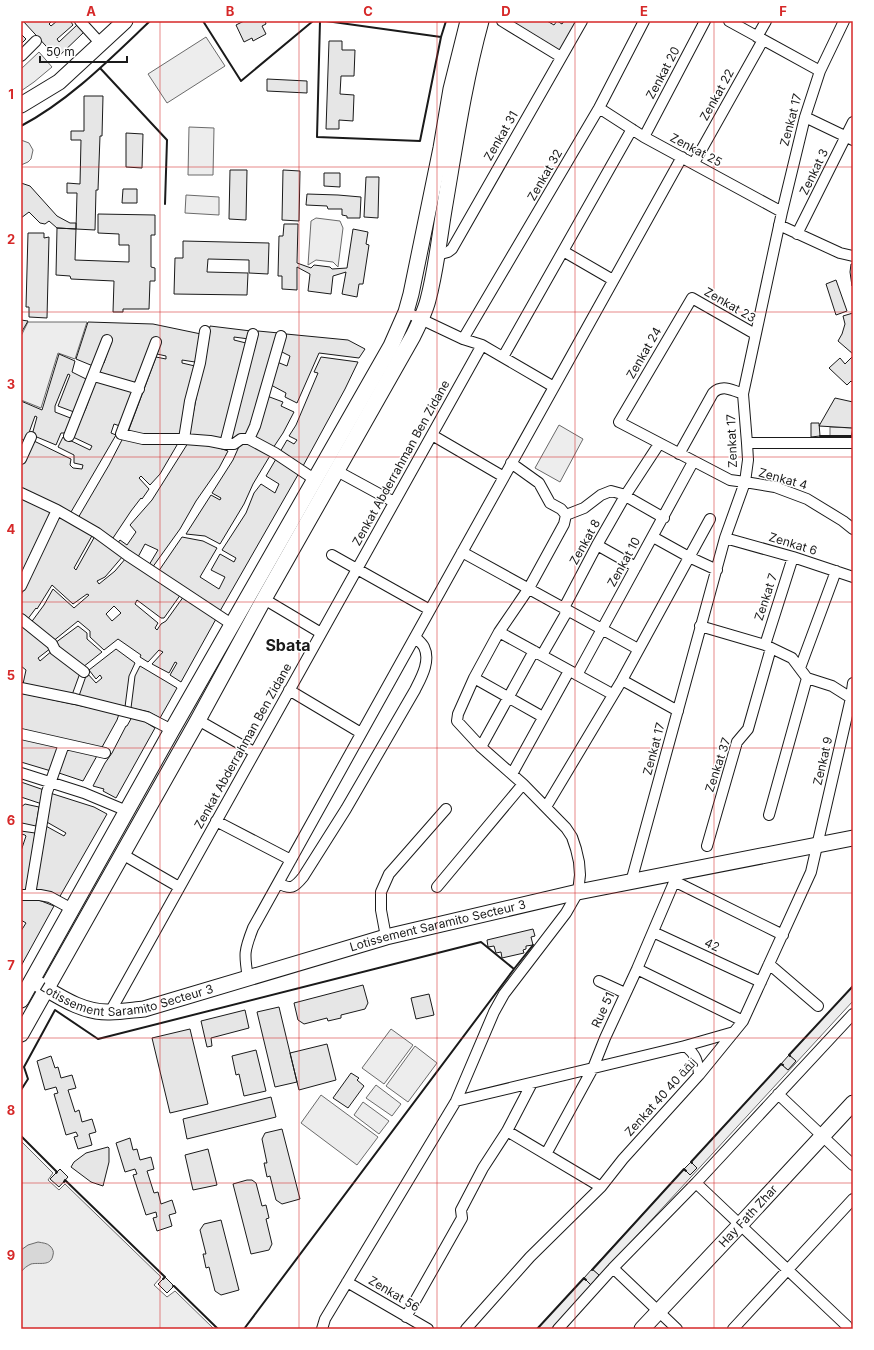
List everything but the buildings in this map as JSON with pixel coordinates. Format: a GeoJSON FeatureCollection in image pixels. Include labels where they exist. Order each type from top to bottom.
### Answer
{"type":"FeatureCollection","features":[{"type":"Feature","properties":{"kind":"main road"},"geometry":{"type":"LineString","coordinates":[[21,105],[59,82],[125,21]]}},
{"type":"Feature","properties":{"kind":"main road"},"geometry":{"type":"LineString","coordinates":[[21,1000],[390,346],[406,312],[418,266],[451,89],[468,21]]}},
{"type":"Feature","properties":{"kind":"main road"},"geometry":{"type":"LineString","coordinates":[[21,1034],[413,336],[421,319],[428,300],[437,255],[464,91],[481,21]]}},
{"type":"Feature","properties":{"kind":"main road","name":"Lotissement Saramito Secteur 3"},"geometry":{"type":"LineString","coordinates":[[32,980],[67,1001],[94,1011],[110,1012],[144,1008],[386,938],[578,892],[631,882],[676,877],[853,838]]}},
{"type":"Feature","properties":{"kind":"main road","name":"Hay Fath Zhar"},"geometry":{"type":"LineString","coordinates":[[642,1329],[853,1103]]}},
{"type":"Feature","properties":{"kind":"street"},"geometry":{"type":"LineString","coordinates":[[80,21],[101,44]]}},
{"type":"Feature","properties":{"kind":"street"},"geometry":{"type":"LineString","coordinates":[[502,21],[561,57]]}},
{"type":"Feature","properties":{"kind":"street","name":"Zenkat 31"},"geometry":{"type":"LineString","coordinates":[[437,255],[448,252],[452,249],[582,21]]}},
{"type":"Feature","properties":{"kind":"street","name":"Zenkat 32"},"geometry":{"type":"LineString","coordinates":[[463,338],[599,108],[644,21]]}},
{"type":"Feature","properties":{"kind":"street","name":"Zenkat 20"},"geometry":{"type":"LineString","coordinates":[[644,137],[705,21]]}},
{"type":"Feature","properties":{"kind":"street"},"geometry":{"type":"LineString","coordinates":[[729,21],[820,71]]}},
{"type":"Feature","properties":{"kind":"street","name":"Zenkat 22"},"geometry":{"type":"LineString","coordinates":[[694,163],[760,39],[766,21]]}},
{"type":"Feature","properties":{"kind":"street","name":"Zenkat 17"},"geometry":{"type":"LineString","coordinates":[[631,882],[725,538],[745,482],[748,460],[743,394],[804,117],[820,71],[844,21]]}},
{"type":"Feature","properties":{"kind":"street"},"geometry":{"type":"LineString","coordinates":[[21,56],[36,41]]}},
{"type":"Feature","properties":{"kind":"street","name":"Zenkat 25"},"geometry":{"type":"LineString","coordinates":[[599,108],[644,137],[782,212]]}},
{"type":"Feature","properties":{"kind":"street"},"geometry":{"type":"LineString","coordinates":[[804,117],[849,138]]}},
{"type":"Feature","properties":{"kind":"street","name":"Zenkat 3"},"geometry":{"type":"LineString","coordinates":[[798,234],[849,138],[853,122]]}},
{"type":"Feature","properties":{"kind":"street"},"geometry":{"type":"LineString","coordinates":[[503,357],[632,129]]}},
{"type":"Feature","properties":{"kind":"street"},"geometry":{"type":"LineString","coordinates":[[248,978],[244,956],[253,928],[682,157]]}},
{"type":"Feature","properties":{"kind":"street"},"geometry":{"type":"LineString","coordinates":[[779,225],[840,252],[853,256]]}},
{"type":"Feature","properties":{"kind":"street"},"geometry":{"type":"LineString","coordinates":[[563,251],[613,280]]}},
{"type":"Feature","properties":{"kind":"street","name":"Zenkat 23"},"geometry":{"type":"LineString","coordinates":[[692,298],[755,334]]}},
{"type":"Feature","properties":{"kind":"street","name":"Zenkat 24"},"geometry":{"type":"LineString","coordinates":[[619,422],[692,298]]}},
{"type":"Feature","properties":{"kind":"street"},"geometry":{"type":"LineString","coordinates":[[406,312],[482,345],[554,387]]}},
{"type":"Feature","properties":{"kind":"street"},"geometry":{"type":"LineString","coordinates":[[184,439],[190,401],[200,363],[205,331]]}},
{"type":"Feature","properties":{"kind":"street"},"geometry":{"type":"LineString","coordinates":[[225,444],[253,334]]}},
{"type":"Feature","properties":{"kind":"street"},"geometry":{"type":"LineString","coordinates":[[249,439],[255,426],[281,336]]}},
{"type":"Feature","properties":{"kind":"street"},"geometry":{"type":"LineString","coordinates":[[69,436],[107,340]]}},
{"type":"Feature","properties":{"kind":"street"},"geometry":{"type":"LineString","coordinates":[[156,342],[122,434],[143,439],[184,439],[225,444],[234,444],[241,440],[249,439],[276,453],[314,479]]}},
{"type":"Feature","properties":{"kind":"street","name":"Zenkat Abderrahman Ben Zidane"},"geometry":{"type":"LineString","coordinates":[[110,1012],[482,345]]}},
{"type":"Feature","properties":{"kind":"street"},"geometry":{"type":"LineString","coordinates":[[94,376],[139,389]]}},
{"type":"Feature","properties":{"kind":"street"},"geometry":{"type":"LineString","coordinates":[[679,454],[716,390],[725,388],[743,394]]}},
{"type":"Feature","properties":{"kind":"street","name":"Zenkat 4"},"geometry":{"type":"LineString","coordinates":[[619,422],[730,480],[775,487],[807,498],[853,529]]}},
{"type":"Feature","properties":{"kind":"street"},"geometry":{"type":"LineString","coordinates":[[432,435],[504,477]]}},
{"type":"Feature","properties":{"kind":"street"},"geometry":{"type":"LineString","coordinates":[[21,459],[31,437]]}},
{"type":"Feature","properties":{"kind":"street"},"geometry":{"type":"LineString","coordinates":[[747,443],[853,443]]}},
{"type":"Feature","properties":{"kind":"street","name":"Zenkat 8"},"geometry":{"type":"LineString","coordinates":[[481,747],[508,698],[565,615],[566,604],[597,545],[625,496],[659,444]]}},
{"type":"Feature","properties":{"kind":"street","name":"Zenkat 10"},"geometry":{"type":"LineString","coordinates":[[512,774],[543,717],[602,629],[664,518],[693,462]]}},
{"type":"Feature","properties":{"kind":"street"},"geometry":{"type":"LineString","coordinates":[[512,463],[539,483],[550,503],[561,509],[566,515]]}},
{"type":"Feature","properties":{"kind":"street"},"geometry":{"type":"LineString","coordinates":[[336,471],[394,502]]}},
{"type":"Feature","properties":{"kind":"street"},"geometry":{"type":"LineString","coordinates":[[566,515],[584,508],[606,492],[617,491],[664,518]]}},
{"type":"Feature","properties":{"kind":"street"},"geometry":{"type":"LineString","coordinates":[[21,493],[57,510],[97,533],[127,555],[233,625]]}},
{"type":"Feature","properties":{"kind":"street"},"geometry":{"type":"LineString","coordinates":[[21,586],[57,510]]}},
{"type":"Feature","properties":{"kind":"street"},"geometry":{"type":"LineString","coordinates":[[322,1329],[325,1319],[456,1101],[494,1012],[504,994],[566,913],[578,892],[580,876],[579,862],[572,837],[566,828],[523,784],[481,747],[457,721],[458,714],[474,678],[499,632],[529,588],[564,524],[566,515]]}},
{"type":"Feature","properties":{"kind":"street"},"geometry":{"type":"LineString","coordinates":[[546,807],[612,694],[622,680],[710,519]]}},
{"type":"Feature","properties":{"kind":"street"},"geometry":{"type":"LineString","coordinates":[[653,537],[689,557],[717,570]]}},
{"type":"Feature","properties":{"kind":"street","name":"Zenkat 6"},"geometry":{"type":"LineString","coordinates":[[725,538],[793,557],[853,577]]}},
{"type":"Feature","properties":{"kind":"street"},"geometry":{"type":"LineString","coordinates":[[597,545],[636,567]]}},
{"type":"Feature","properties":{"kind":"street"},"geometry":{"type":"LineString","coordinates":[[462,552],[638,649]]}},
{"type":"Feature","properties":{"kind":"street"},"geometry":{"type":"LineString","coordinates":[[332,555],[430,610]]}},
{"type":"Feature","properties":{"kind":"street","name":"Zenkat 7"},"geometry":{"type":"LineString","coordinates":[[768,647],[793,557]]}},
{"type":"Feature","properties":{"kind":"street"},"geometry":{"type":"LineString","coordinates":[[800,668],[836,571]]}},
{"type":"Feature","properties":{"kind":"street"},"geometry":{"type":"LineString","coordinates":[[264,599],[321,633]]}},
{"type":"Feature","properties":{"kind":"street"},"geometry":{"type":"LineString","coordinates":[[21,619],[52,644],[55,650],[84,672]]}},
{"type":"Feature","properties":{"kind":"street"},"geometry":{"type":"LineString","coordinates":[[700,626],[768,647],[792,658],[807,678],[832,686],[851,698]]}},
{"type":"Feature","properties":{"kind":"street"},"geometry":{"type":"LineString","coordinates":[[499,632],[612,694]]}},
{"type":"Feature","properties":{"kind":"street"},"geometry":{"type":"LineString","coordinates":[[278,883],[285,887],[291,888],[295,886],[303,877],[346,809],[415,690],[424,671],[426,658],[423,645],[415,637]]}},
{"type":"Feature","properties":{"kind":"street","name":"Zenkat 37"},"geometry":{"type":"LineString","coordinates":[[708,846],[737,742],[748,730],[768,647]]}},
{"type":"Feature","properties":{"kind":"street"},"geometry":{"type":"LineString","coordinates":[[474,678],[543,717]]}},
{"type":"Feature","properties":{"kind":"street"},"geometry":{"type":"LineString","coordinates":[[769,815],[807,678]]}},
{"type":"Feature","properties":{"kind":"street"},"geometry":{"type":"LineString","coordinates":[[622,680],[678,711]]}},
{"type":"Feature","properties":{"kind":"street","name":"Zenkat 9"},"geometry":{"type":"LineString","coordinates":[[817,845],[851,698],[853,683]]}},
{"type":"Feature","properties":{"kind":"street"},"geometry":{"type":"LineString","coordinates":[[21,688],[75,699],[147,717],[172,730]]}},
{"type":"Feature","properties":{"kind":"street"},"geometry":{"type":"LineString","coordinates":[[289,690],[361,734]]}},
{"type":"Feature","properties":{"kind":"street"},"geometry":{"type":"LineString","coordinates":[[198,720],[254,752]]}},
{"type":"Feature","properties":{"kind":"street"},"geometry":{"type":"LineString","coordinates":[[21,734],[106,753]]}},
{"type":"Feature","properties":{"kind":"street"},"geometry":{"type":"LineString","coordinates":[[64,744],[47,792],[25,895],[50,897],[72,909]]}},
{"type":"Feature","properties":{"kind":"street"},"geometry":{"type":"LineString","coordinates":[[21,773],[84,793],[127,811]]}},
{"type":"Feature","properties":{"kind":"street"},"geometry":{"type":"LineString","coordinates":[[437,886],[523,784]]}},
{"type":"Feature","properties":{"kind":"street"},"geometry":{"type":"LineString","coordinates":[[386,938],[381,910],[381,898],[389,874],[446,809]]}},
{"type":"Feature","properties":{"kind":"street"},"geometry":{"type":"LineString","coordinates":[[216,821],[290,860]]}},
{"type":"Feature","properties":{"kind":"street","name":"Zenkat 40 زنقة 40"},"geometry":{"type":"LineString","coordinates":[[466,1329],[530,1257],[601,1187],[623,1159],[699,1075],[743,1021],[808,882],[817,845]]}},
{"type":"Feature","properties":{"kind":"street"},"geometry":{"type":"LineString","coordinates":[[122,854],[179,887]]}},
{"type":"Feature","properties":{"kind":"street"},"geometry":{"type":"LineString","coordinates":[[676,877],[783,935]]}},
{"type":"Feature","properties":{"kind":"street","name":"Rue 51"},"geometry":{"type":"LineString","coordinates":[[546,1154],[593,1068],[604,1038],[637,969],[676,877]]}},
{"type":"Feature","properties":{"kind":"street","name":"42"},"geometry":{"type":"LineString","coordinates":[[653,932],[761,982]]}},
{"type":"Feature","properties":{"kind":"street"},"geometry":{"type":"LineString","coordinates":[[769,964],[818,1006]]}},
{"type":"Feature","properties":{"kind":"street"},"geometry":{"type":"LineString","coordinates":[[637,969],[743,1021]]}},
{"type":"Feature","properties":{"kind":"street"},"geometry":{"type":"LineString","coordinates":[[599,981],[625,993]]}},
{"type":"Feature","properties":{"kind":"street"},"geometry":{"type":"LineString","coordinates":[[558,1329],[613,1268],[696,1183],[853,1014]]}},
{"type":"Feature","properties":{"kind":"street"},"geometry":{"type":"LineString","coordinates":[[456,1101],[685,1046],[734,1032]]}},
{"type":"Feature","properties":{"kind":"street"},"geometry":{"type":"LineString","coordinates":[[685,1046],[692,1051],[696,1059],[699,1075]]}},
{"type":"Feature","properties":{"kind":"street"},"geometry":{"type":"LineString","coordinates":[[406,1317],[462,1218],[461,1210],[483,1168],[507,1131],[532,1082]]}},
{"type":"Feature","properties":{"kind":"street"},"geometry":{"type":"LineString","coordinates":[[778,1094],[853,1165]]}},
{"type":"Feature","properties":{"kind":"street"},"geometry":{"type":"LineString","coordinates":[[507,1131],[601,1187]]}},
{"type":"Feature","properties":{"kind":"street"},"geometry":{"type":"LineString","coordinates":[[696,1183],[847,1326]]}},
{"type":"Feature","properties":{"kind":"street"},"geometry":{"type":"LineString","coordinates":[[733,1329],[853,1199]]}},
{"type":"Feature","properties":{"kind":"street"},"geometry":{"type":"LineString","coordinates":[[613,1268],[677,1329]]}},
{"type":"Feature","properties":{"kind":"street","name":"Zenkat 56"},"geometry":{"type":"LineString","coordinates":[[347,1282],[428,1329]]}},
{"type":"Feature","properties":{"kind":"shaded area"},"geometry":{"type":"Polygon","coordinates":[[[206,37],[225,66],[167,103],[148,74],[206,37]]]}},
{"type":"Feature","properties":{"kind":"shaded area"},"geometry":{"type":"Polygon","coordinates":[[[39,52],[52,67],[21,91],[21,69],[39,52]]]}},
{"type":"Feature","properties":{"kind":"shaded area"},"geometry":{"type":"Polygon","coordinates":[[[189,127],[214,128],[213,175],[188,175],[189,127]]]}},
{"type":"Feature","properties":{"kind":"shaded area"},"geometry":{"type":"Polygon","coordinates":[[[21,140],[29,143],[33,150],[31,159],[21,165],[21,140]]]}},
{"type":"Feature","properties":{"kind":"shaded area"},"geometry":{"type":"Polygon","coordinates":[[[186,195],[219,197],[219,215],[185,213],[186,195]]]}},
{"type":"Feature","properties":{"kind":"shaded area"},"geometry":{"type":"Polygon","coordinates":[[[316,218],[340,221],[343,228],[338,267],[333,262],[316,260],[308,265],[311,221],[316,218]]]}},
{"type":"Feature","properties":{"kind":"shaded area"},"geometry":{"type":"Polygon","coordinates":[[[28,322],[87,322],[75,359],[58,353],[41,408],[21,400],[21,336],[28,322]]]}},
{"type":"Feature","properties":{"kind":"shaded area"},"geometry":{"type":"Polygon","coordinates":[[[559,425],[583,439],[560,482],[535,468],[559,425]]]}},
{"type":"Feature","properties":{"kind":"shaded area"},"geometry":{"type":"Polygon","coordinates":[[[830,427],[853,428],[852,436],[830,437],[830,427]]]}},
{"type":"Feature","properties":{"kind":"shaded area"},"geometry":{"type":"Polygon","coordinates":[[[853,986],[853,1001],[551,1329],[537,1329],[584,1278],[592,1284],[599,1275],[592,1269],[684,1169],[690,1175],[697,1168],[691,1162],[781,1064],[788,1070],[796,1061],[789,1055],[853,986]]]}},
{"type":"Feature","properties":{"kind":"shaded area"},"geometry":{"type":"Polygon","coordinates":[[[391,1029],[413,1045],[384,1084],[362,1068],[391,1029]]]}},
{"type":"Feature","properties":{"kind":"shaded area"},"geometry":{"type":"Polygon","coordinates":[[[415,1046],[437,1063],[408,1102],[386,1086],[415,1046]]]}},
{"type":"Feature","properties":{"kind":"shaded area"},"geometry":{"type":"Polygon","coordinates":[[[376,1085],[401,1104],[392,1116],[366,1098],[376,1085]]]}},
{"type":"Feature","properties":{"kind":"shaded area"},"geometry":{"type":"Polygon","coordinates":[[[321,1095],[378,1137],[357,1165],[301,1123],[321,1095]]]}},
{"type":"Feature","properties":{"kind":"shaded area"},"geometry":{"type":"Polygon","coordinates":[[[363,1102],[389,1121],[379,1134],[354,1115],[363,1102]]]}},
{"type":"Feature","properties":{"kind":"shaded area"},"geometry":{"type":"Polygon","coordinates":[[[21,1141],[53,1173],[48,1180],[59,1190],[65,1184],[161,1277],[154,1285],[167,1297],[175,1291],[214,1329],[21,1329],[21,1141]]]}},
{"type":"Feature","properties":{"kind":"shaded area"},"geometry":{"type":"Polygon","coordinates":[[[38,1242],[51,1247],[53,1250],[52,1259],[47,1263],[31,1264],[21,1272],[21,1250],[28,1245],[38,1242]]]}},
{"type":"Feature","properties":{"kind":"wall"},"geometry":{"type":"LineString","coordinates":[[21,126],[39,116],[89,78],[150,21]]}},
{"type":"Feature","properties":{"kind":"wall"},"geometry":{"type":"LineString","coordinates":[[203,21],[241,81],[313,21]]}},
{"type":"Feature","properties":{"kind":"wall"},"geometry":{"type":"LineString","coordinates":[[320,21],[317,137],[420,141],[441,37],[446,21]]}},
{"type":"Feature","properties":{"kind":"wall"},"geometry":{"type":"LineString","coordinates":[[326,21],[441,37]]}},
{"type":"Feature","properties":{"kind":"wall"},"geometry":{"type":"LineString","coordinates":[[100,68],[167,140],[165,204]]}},
{"type":"Feature","properties":{"kind":"wall"},"geometry":{"type":"LineString","coordinates":[[852,436],[853,430]]}},
{"type":"Feature","properties":{"kind":"wall"},"geometry":{"type":"LineString","coordinates":[[820,436],[853,436]]}},
{"type":"Feature","properties":{"kind":"wall"},"geometry":{"type":"LineString","coordinates":[[21,1090],[28,1079],[24,1067],[55,1010],[98,1039],[481,942],[514,969],[244,1329]]}},
{"type":"Feature","properties":{"kind":"wall"},"geometry":{"type":"LineString","coordinates":[[514,969],[533,945]]}},
{"type":"Feature","properties":{"kind":"wall"},"geometry":{"type":"LineString","coordinates":[[790,1056],[789,1055],[853,986]]}},
{"type":"Feature","properties":{"kind":"wall"},"geometry":{"type":"LineString","coordinates":[[692,1163],[691,1162],[781,1064],[783,1065]]}},
{"type":"Feature","properties":{"kind":"wall"},"geometry":{"type":"LineString","coordinates":[[21,1136],[57,1172],[56,1173]]}},
{"type":"Feature","properties":{"kind":"wall"},"geometry":{"type":"LineString","coordinates":[[592,1270],[684,1169],[686,1171]]}},
{"type":"Feature","properties":{"kind":"wall"},"geometry":{"type":"LineString","coordinates":[[64,1182],[65,1180],[165,1277],[163,1279]]}},
{"type":"Feature","properties":{"kind":"wall"},"geometry":{"type":"LineString","coordinates":[[537,1329],[584,1278],[586,1280]]}},
{"type":"Feature","properties":{"kind":"wall"},"geometry":{"type":"LineString","coordinates":[[173,1286],[218,1329]]}},
{"type":"Feature","properties":{"kind":"district","name":"Sbata"},"geometry":{"type":"Point","coordinates":[288,645]}}]}
